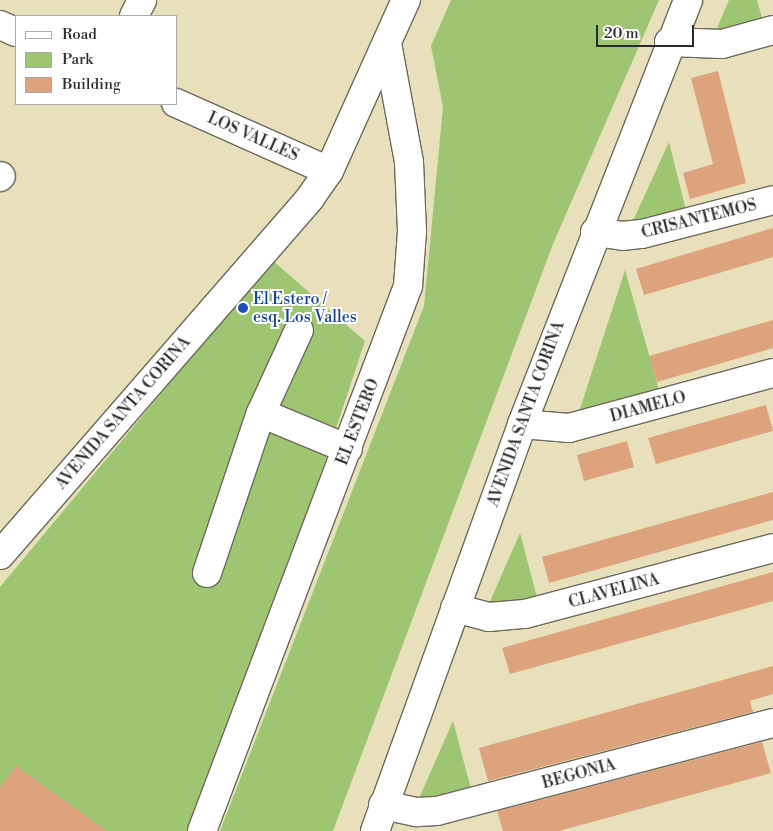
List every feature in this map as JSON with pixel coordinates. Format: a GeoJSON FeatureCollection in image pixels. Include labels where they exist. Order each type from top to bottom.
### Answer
{"type":"FeatureCollection","features":[{"type":"Feature","properties":{"kind":"street"},"geometry":{"type":"LineString","coordinates":[[134,15],[142,0]]}},
{"type":"Feature","properties":{"kind":"street"},"geometry":{"type":"LineString","coordinates":[[387,43],[406,0]]}},
{"type":"Feature","properties":{"kind":"street","name":"AVENIDA SANTA CORINA"},"geometry":{"type":"LineString","coordinates":[[375,831],[522,424],[669,42],[688,0]]}},
{"type":"Feature","properties":{"kind":"street"},"geometry":{"type":"LineString","coordinates":[[0,25],[15,32]]}},
{"type":"Feature","properties":{"kind":"street"},"geometry":{"type":"LineString","coordinates":[[669,42],[722,44],[773,30]]}},
{"type":"Feature","properties":{"kind":"street","name":"AVENIDA SANTA CORINA"},"geometry":{"type":"LineString","coordinates":[[0,556],[290,222],[329,171],[387,43]]}},
{"type":"Feature","properties":{"kind":"street","name":"EL ESTERO"},"geometry":{"type":"LineString","coordinates":[[202,831],[348,450],[408,286],[412,231],[409,162],[387,43]]}},
{"type":"Feature","properties":{"kind":"street","name":"LOS VALLES"},"geometry":{"type":"LineString","coordinates":[[178,104],[329,171]]}},
{"type":"Feature","properties":{"kind":"street","name":"CRISANTEMOS"},"geometry":{"type":"LineString","coordinates":[[595,232],[622,236],[642,234],[773,200]]}},
{"type":"Feature","properties":{"kind":"street"},"geometry":{"type":"LineString","coordinates":[[207,572],[261,413],[299,330]]}},
{"type":"Feature","properties":{"kind":"street","name":"DIAMELO"},"geometry":{"type":"LineString","coordinates":[[522,424],[569,428],[773,373]]}},
{"type":"Feature","properties":{"kind":"street"},"geometry":{"type":"LineString","coordinates":[[261,413],[348,450]]}},
{"type":"Feature","properties":{"kind":"street","name":"CLAVELINA"},"geometry":{"type":"LineString","coordinates":[[455,608],[489,617],[525,614],[773,548]]}},
{"type":"Feature","properties":{"kind":"street","name":"BEGONIA"},"geometry":{"type":"LineString","coordinates":[[383,805],[417,812],[437,811],[773,723]]}},
{"type":"Feature","properties":{"kind":"green space"},"geometry":{"type":"Polygon","coordinates":[[[451,0],[659,0],[553,244],[333,831],[220,831],[424,306],[443,107],[431,46],[451,0]]]}},
{"type":"Feature","properties":{"kind":"green space"},"geometry":{"type":"Polygon","coordinates":[[[729,0],[757,0],[765,28],[711,42],[729,0]]]}},
{"type":"Feature","properties":{"kind":"green space"},"geometry":{"type":"Polygon","coordinates":[[[669,142],[686,210],[632,223],[669,142]]]}},
{"type":"Feature","properties":{"kind":"green space"},"geometry":{"type":"Polygon","coordinates":[[[272,260],[365,341],[297,546],[190,831],[0,831],[0,587],[272,260]]]}},
{"type":"Feature","properties":{"kind":"green space"},"geometry":{"type":"Polygon","coordinates":[[[625,270],[661,397],[576,421],[625,270]]]}},
{"type":"Feature","properties":{"kind":"green space"},"geometry":{"type":"Polygon","coordinates":[[[520,533],[538,601],[484,615],[520,533]]]}},
{"type":"Feature","properties":{"kind":"green space"},"geometry":{"type":"Polygon","coordinates":[[[453,721],[471,789],[417,803],[453,721]]]}},
{"type":"Feature","properties":{"kind":"building"},"geometry":{"type":"Polygon","coordinates":[[[718,71],[746,183],[690,199],[683,173],[713,164],[691,78],[718,71]]]}},
{"type":"Feature","properties":{"kind":"building"},"geometry":{"type":"Polygon","coordinates":[[[773,228],[773,257],[644,295],[636,269],[773,228]]]}},
{"type":"Feature","properties":{"kind":"building"},"geometry":{"type":"Polygon","coordinates":[[[773,320],[773,348],[657,382],[649,356],[773,320]]]}},
{"type":"Feature","properties":{"kind":"building"},"geometry":{"type":"Polygon","coordinates":[[[766,405],[773,431],[656,464],[648,438],[766,405]]]}},
{"type":"Feature","properties":{"kind":"building"},"geometry":{"type":"Polygon","coordinates":[[[627,441],[634,467],[584,481],[577,455],[627,441]]]}},
{"type":"Feature","properties":{"kind":"building"},"geometry":{"type":"Polygon","coordinates":[[[773,492],[773,520],[549,583],[542,557],[773,492]]]}},
{"type":"Feature","properties":{"kind":"building"},"geometry":{"type":"Polygon","coordinates":[[[773,572],[773,601],[510,674],[502,648],[773,572]]]}},
{"type":"Feature","properties":{"kind":"building"},"geometry":{"type":"Polygon","coordinates":[[[773,666],[773,694],[750,701],[753,712],[488,781],[479,748],[773,666]]]}},
{"type":"Feature","properties":{"kind":"building"},"geometry":{"type":"Polygon","coordinates":[[[762,742],[771,773],[559,831],[503,831],[497,811],[762,742]]]}},
{"type":"Feature","properties":{"kind":"building"},"geometry":{"type":"Polygon","coordinates":[[[16,766],[107,831],[0,831],[0,787],[16,766]]]}},
{"type":"Feature","properties":{"kind":"place","name":"El Estero / esq. Los Valles"},"geometry":{"type":"Point","coordinates":[243,308]}}]}
